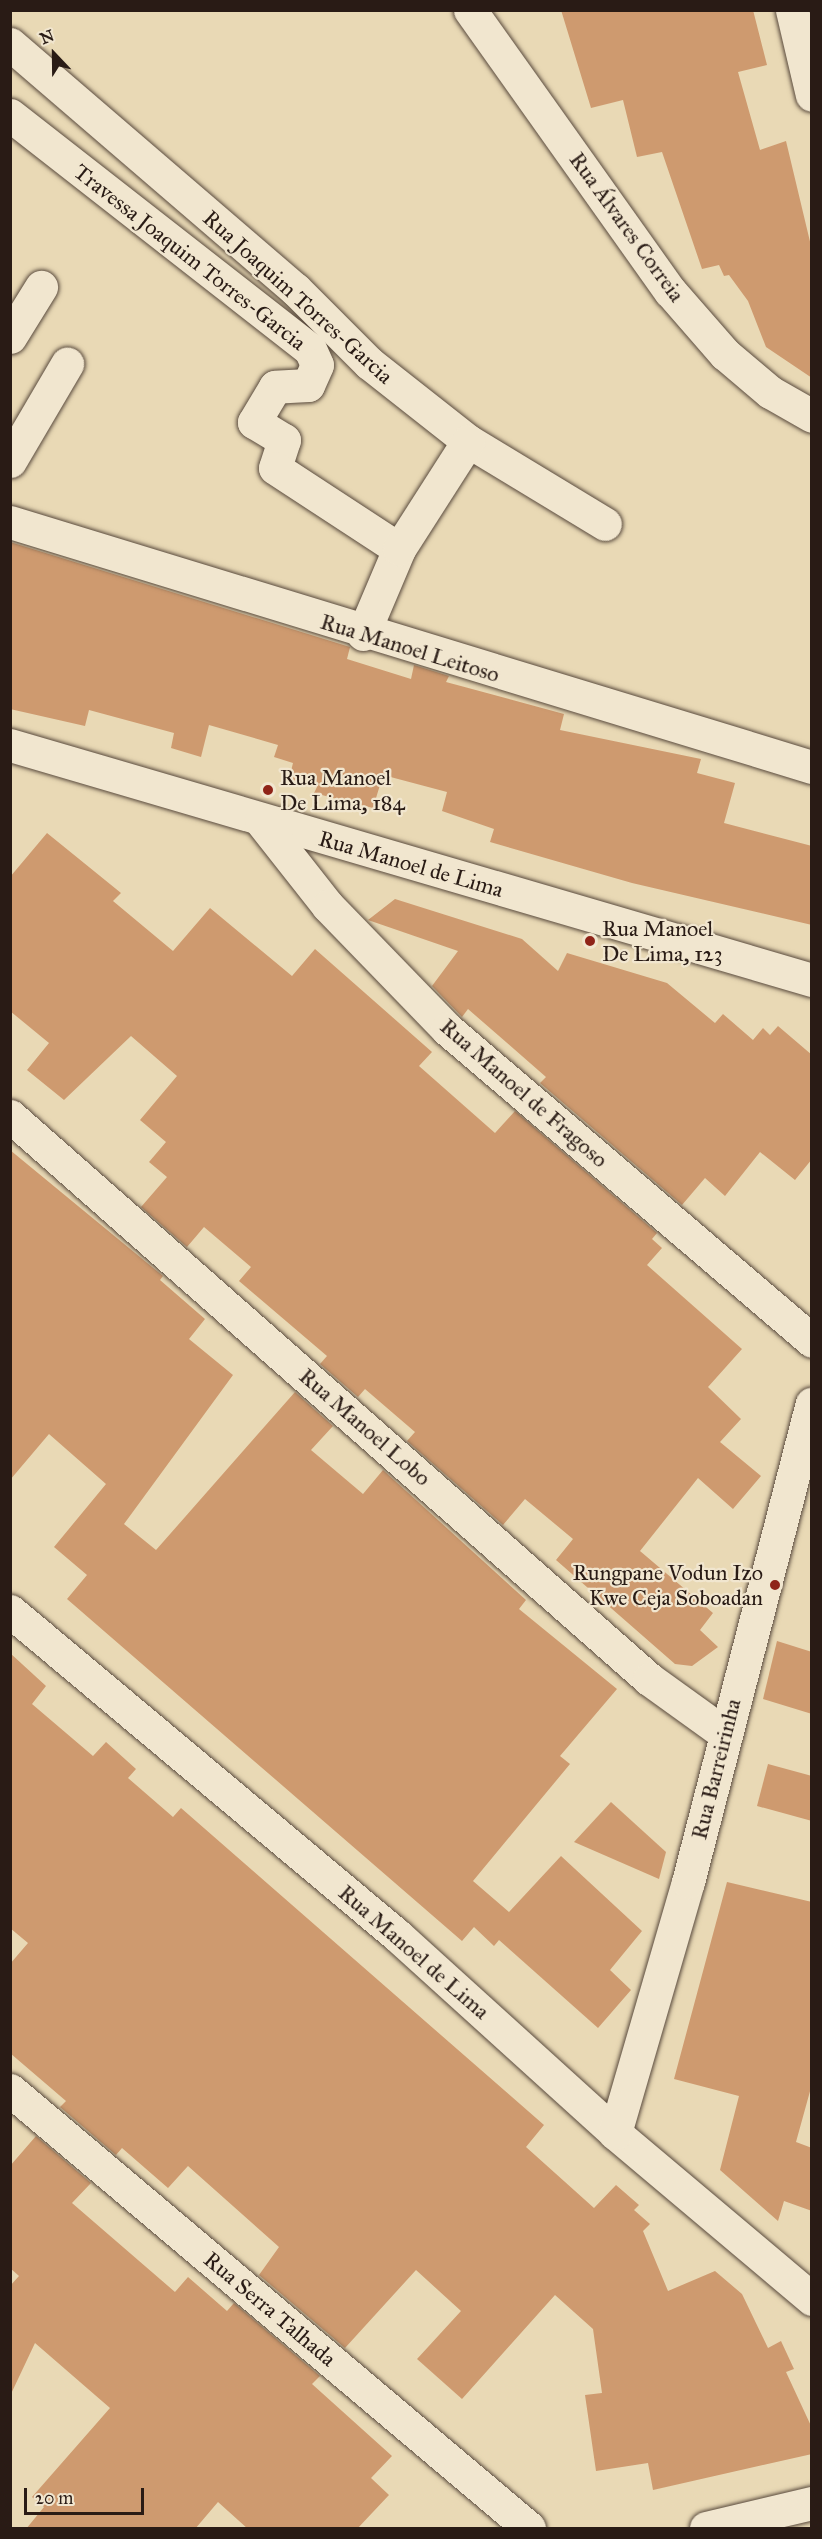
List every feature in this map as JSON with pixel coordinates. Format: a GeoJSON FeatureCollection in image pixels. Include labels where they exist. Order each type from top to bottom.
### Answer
{"type":"FeatureCollection","features":[{"type":"Feature","properties":{"kind":"street","name":"Rua Álvares Correia"},"geometry":{"type":"LineString","coordinates":[[470,10],[670,291],[725,354],[770,392],[812,416]]}},
{"type":"Feature","properties":{"kind":"street"},"geometry":{"type":"LineString","coordinates":[[792,10],[812,95]]}},
{"type":"Feature","properties":{"kind":"street","name":"Rua Joaquim Torres-Garcia"},"geometry":{"type":"LineString","coordinates":[[10,44],[295,289],[347,344],[468,441],[604,524]]}},
{"type":"Feature","properties":{"kind":"street","name":"Travessa Joaquim Torres-Garcia"},"geometry":{"type":"LineString","coordinates":[[10,115],[270,315],[310,349],[317,365],[308,385],[275,387],[254,416],[257,425],[284,440],[275,468],[399,549]]}},
{"type":"Feature","properties":{"kind":"street"},"geometry":{"type":"LineString","coordinates":[[10,337],[41,287]]}},
{"type":"Feature","properties":{"kind":"street"},"geometry":{"type":"LineString","coordinates":[[270,315],[295,289]]}},
{"type":"Feature","properties":{"kind":"street"},"geometry":{"type":"LineString","coordinates":[[10,461],[67,364]]}},
{"type":"Feature","properties":{"kind":"street"},"geometry":{"type":"LineString","coordinates":[[363,634],[399,549],[468,441]]}},
{"type":"Feature","properties":{"kind":"street","name":"Rua Manoel Leitoso"},"geometry":{"type":"LineString","coordinates":[[10,522],[363,634],[812,767]]}},
{"type":"Feature","properties":{"kind":"street","name":"Rua Manoel de Lima"},"geometry":{"type":"LineString","coordinates":[[10,745],[261,821],[812,980]]}},
{"type":"Feature","properties":{"kind":"street","name":"Rua Manoel de Fragoso"},"geometry":{"type":"LineString","coordinates":[[261,821],[328,906],[447,1029],[812,1341]]}},
{"type":"Feature","properties":{"kind":"street","name":"Rua Manoel Lobo"},"geometry":{"type":"LineString","coordinates":[[10,1116],[649,1679],[724,1733]]}},
{"type":"Feature","properties":{"kind":"street","name":"Rua Barreirinha"},"geometry":{"type":"LineString","coordinates":[[615,2133],[812,1404]]}},
{"type":"Feature","properties":{"kind":"street","name":"Rua Manoel de Lima"},"geometry":{"type":"LineString","coordinates":[[10,1611],[398,1936],[615,2133],[812,2299]]}},
{"type":"Feature","properties":{"kind":"street","name":"Rua Serra Talhada"},"geometry":{"type":"LineString","coordinates":[[10,2090],[529,2529]]}},
{"type":"Feature","properties":{"kind":"street"},"geometry":{"type":"LineString","coordinates":[[706,2529],[806,2513]]}},
{"type":"Feature","properties":{"kind":"building"},"geometry":{"type":"Polygon","coordinates":[[[561,10],[753,10],[767,65],[738,72],[760,150],[786,141],[812,250],[812,378],[766,347],[748,301],[729,275],[724,276],[719,265],[702,269],[662,152],[637,157],[623,100],[591,108],[561,10]]]}},
{"type":"Feature","properties":{"kind":"building"},"geometry":{"type":"Polygon","coordinates":[[[10,542],[350,647],[347,659],[411,679],[414,665],[449,676],[446,682],[564,714],[560,730],[701,759],[697,773],[735,783],[724,823],[812,846],[812,925],[632,883],[490,842],[494,829],[442,811],[447,792],[383,775],[373,808],[314,793],[317,787],[289,779],[293,763],[274,757],[278,745],[209,725],[201,757],[171,748],[174,733],[89,710],[85,726],[10,709],[10,542]]]}},
{"type":"Feature","properties":{"kind":"building"},"geometry":{"type":"Polygon","coordinates":[[[47,833],[121,893],[113,901],[173,951],[210,908],[292,976],[315,949],[432,1052],[419,1066],[495,1133],[515,1111],[657,1233],[652,1239],[662,1248],[647,1265],[742,1349],[708,1387],[741,1419],[720,1442],[761,1476],[733,1509],[698,1478],[640,1551],[713,1613],[700,1630],[718,1647],[692,1666],[675,1664],[556,1560],[573,1539],[525,1499],[503,1525],[407,1441],[415,1432],[365,1389],[358,1397],[320,1364],[327,1356],[239,1281],[251,1267],[204,1227],[187,1247],[141,1207],[167,1177],[149,1162],[166,1142],[140,1120],[177,1076],[131,1036],[64,1100],[27,1070],[49,1043],[10,1011],[10,877],[47,833]]]}},
{"type":"Feature","properties":{"kind":"building"},"geometry":{"type":"Polygon","coordinates":[[[395,899],[522,939],[558,971],[567,953],[667,983],[715,1023],[723,1014],[753,1040],[763,1028],[770,1035],[778,1026],[812,1055],[812,1159],[795,1180],[760,1152],[725,1196],[705,1178],[682,1205],[540,1083],[546,1077],[468,1009],[462,1017],[432,986],[458,951],[368,920],[395,899]]]}},
{"type":"Feature","properties":{"kind":"building"},"geometry":{"type":"Polygon","coordinates":[[[10,1150],[163,1276],[160,1280],[205,1319],[189,1339],[233,1375],[124,1524],[156,1550],[295,1392],[333,1426],[311,1450],[363,1494],[383,1470],[526,1600],[519,1609],[617,1689],[560,1756],[570,1764],[473,1881],[509,1912],[561,1856],[642,1931],[610,1970],[631,1990],[598,2028],[499,1940],[494,1946],[474,1927],[462,1941],[67,1599],[87,1575],[54,1547],[106,1484],[49,1434],[10,1480],[10,1150]]]}},
{"type":"Feature","properties":{"kind":"building"},"geometry":{"type":"Polygon","coordinates":[[[777,1641],[812,1652],[812,1714],[763,1699],[777,1641]]]}},
{"type":"Feature","properties":{"kind":"building"},"geometry":{"type":"Polygon","coordinates":[[[10,1653],[46,1686],[32,1704],[93,1756],[106,1742],[136,1769],[128,1778],[173,1817],[181,1808],[544,2125],[526,2147],[594,2208],[616,2185],[639,2205],[634,2210],[650,2224],[643,2231],[668,2291],[715,2271],[742,2294],[768,2348],[781,2341],[794,2369],[786,2372],[812,2428],[812,2454],[653,2490],[648,2463],[596,2471],[585,2395],[602,2393],[593,2329],[555,2295],[462,2399],[417,2359],[461,2311],[416,2270],[345,2348],[259,2275],[279,2247],[188,2166],[168,2188],[122,2148],[116,2155],[60,2107],[66,2101],[10,2053],[10,1964],[28,1943],[10,1928],[10,1653]]]}},
{"type":"Feature","properties":{"kind":"building"},"geometry":{"type":"Polygon","coordinates":[[[768,1764],[812,1776],[812,1821],[757,1806],[768,1764]]]}},
{"type":"Feature","properties":{"kind":"building"},"geometry":{"type":"Polygon","coordinates":[[[611,1802],[666,1852],[659,1879],[574,1842],[611,1802]]]}},
{"type":"Feature","properties":{"kind":"building"},"geometry":{"type":"Polygon","coordinates":[[[727,1882],[812,1902],[812,2084],[796,2142],[812,2148],[812,2211],[784,2201],[778,2221],[720,2170],[739,2096],[674,2079],[727,1882]]]}},
{"type":"Feature","properties":{"kind":"building"},"geometry":{"type":"Polygon","coordinates":[[[36,2136],[91,2183],[72,2203],[175,2292],[188,2277],[227,2311],[234,2303],[320,2376],[312,2384],[392,2456],[371,2478],[389,2495],[357,2529],[248,2529],[218,2502],[195,2529],[26,2529],[44,2507],[32,2497],[110,2408],[35,2343],[10,2396],[10,2286],[19,2276],[10,2268],[10,2166],[36,2136]]]}},
{"type":"Feature","properties":{"kind":"place","name":"Rua Manoel De Lima, 184"},"geometry":{"type":"Point","coordinates":[268,790]}},
{"type":"Feature","properties":{"kind":"place","name":"Rua Manoel De Lima, 123"},"geometry":{"type":"Point","coordinates":[590,941]}},
{"type":"Feature","properties":{"kind":"place","name":"Rungpane Vodun Izo Kwe Ceja Soboadan"},"geometry":{"type":"Point","coordinates":[775,1585]}}]}
